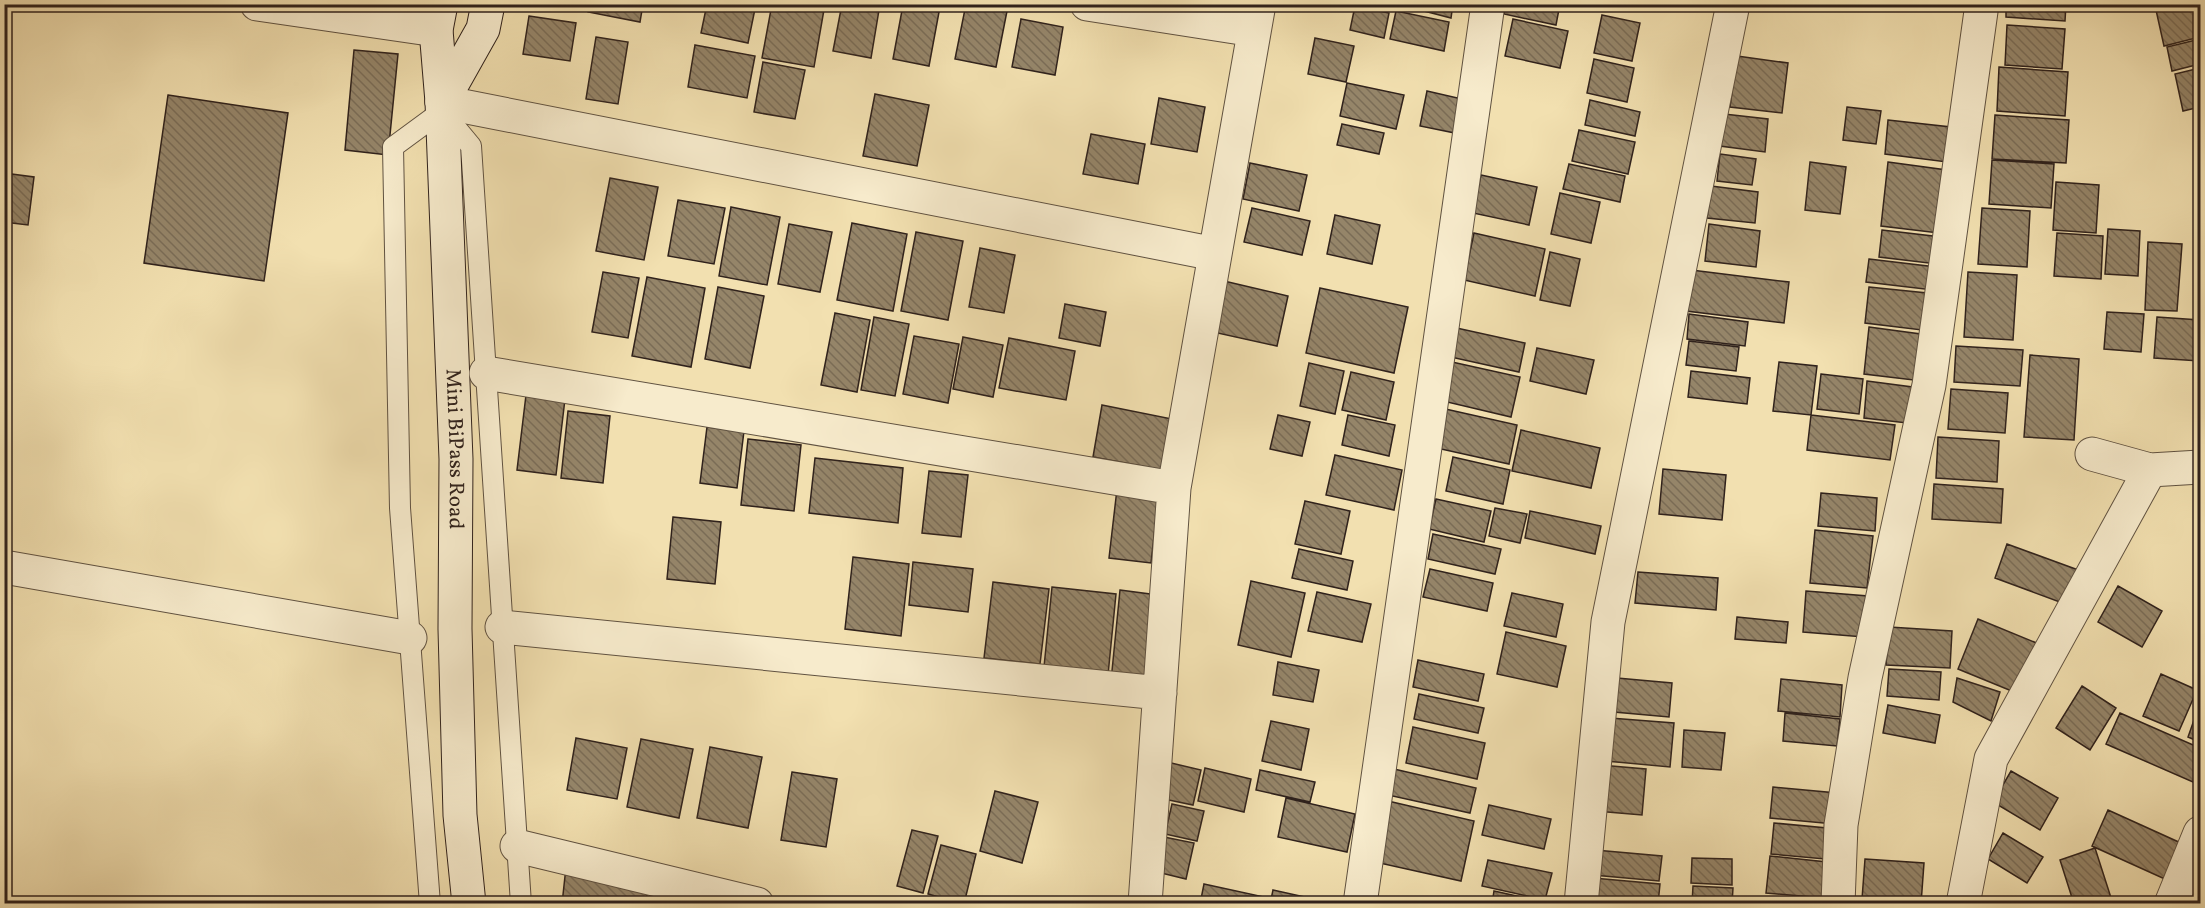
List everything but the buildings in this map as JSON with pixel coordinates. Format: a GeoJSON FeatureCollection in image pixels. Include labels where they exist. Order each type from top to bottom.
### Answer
{"type":"FeatureCollection","features":[{"type":"Feature","properties":{"kind":"street"},"geometry":{"type":"LineString","coordinates":[[257,4],[438,17]]}},
{"type":"Feature","properties":{"kind":"street"},"geometry":{"type":"LineString","coordinates":[[488,4],[483,29],[442,107],[1215,254]]}},
{"type":"Feature","properties":{"kind":"street"},"geometry":{"type":"LineString","coordinates":[[1088,4],[1257,17],[1174,488],[1145,903]]}},
{"type":"Feature","properties":{"kind":"street"},"geometry":{"type":"LineString","coordinates":[[1360,903],[1488,4]]}},
{"type":"Feature","properties":{"kind":"street"},"geometry":{"type":"LineString","coordinates":[[1581,903],[1608,622],[1733,4]]}},
{"type":"Feature","properties":{"kind":"street"},"geometry":{"type":"LineString","coordinates":[[1838,903],[1842,825],[1865,678],[1929,385],[1982,4]]}},
{"type":"Feature","properties":{"kind":"street","name":"Mini BiPass Road"},"geometry":{"type":"LineString","coordinates":[[438,17],[456,459],[455,629],[460,815],[469,903]]}},
{"type":"Feature","properties":{"kind":"street"},"geometry":{"type":"LineString","coordinates":[[486,373],[1174,488]]}},
{"type":"Feature","properties":{"kind":"street"},"geometry":{"type":"LineString","coordinates":[[2092,454],[2150,470],[2200,467]]}},
{"type":"Feature","properties":{"kind":"street"},"geometry":{"type":"LineString","coordinates":[[1963,903],[1991,759],[2150,470]]}},
{"type":"Feature","properties":{"kind":"street"},"geometry":{"type":"LineString","coordinates":[[4,567],[410,638]]}},
{"type":"Feature","properties":{"kind":"street"},"geometry":{"type":"LineString","coordinates":[[502,627],[1160,693]]}},
{"type":"Feature","properties":{"kind":"street"},"geometry":{"type":"LineString","coordinates":[[2171,903],[2200,832]]}},
{"type":"Feature","properties":{"kind":"street"},"geometry":{"type":"LineString","coordinates":[[517,846],[757,903]]}},
{"type":"Feature","properties":{"kind":"lane"},"geometry":{"type":"LineString","coordinates":[[430,903],[400,508],[393,147],[442,107],[471,146],[521,903]]}}]}
